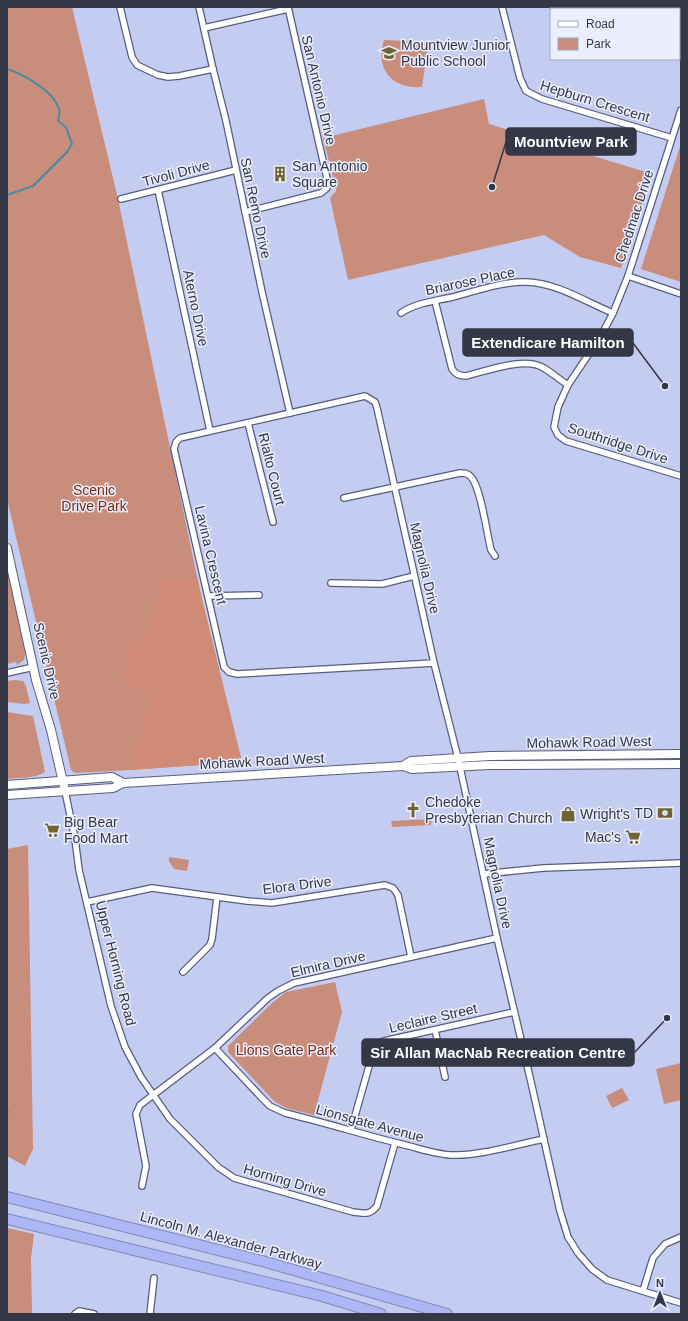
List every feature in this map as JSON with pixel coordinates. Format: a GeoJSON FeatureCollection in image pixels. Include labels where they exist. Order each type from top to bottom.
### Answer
{"type":"FeatureCollection","features":[{"type":"Feature","properties":{"kind":"highway","name":"Lincoln M. Alexander Parkway"},"geometry":{"type":"LineString","coordinates":[[7,1197],[262,1261],[447,1314]]}},
{"type":"Feature","properties":{"kind":"highway"},"geometry":{"type":"LineString","coordinates":[[7,1219],[322,1296],[381,1314]]}},
{"type":"Feature","properties":{"kind":"main road","name":"Scenic Drive"},"geometry":{"type":"LineString","coordinates":[[7,548],[62,780]]}},
{"type":"Feature","properties":{"kind":"main road"},"geometry":{"type":"LineString","coordinates":[[646,765],[660,754]]}},
{"type":"Feature","properties":{"kind":"main road","name":"Mohawk Road West"},"geometry":{"type":"LineString","coordinates":[[403,766],[411,761],[490,756],[681,754]]}},
{"type":"Feature","properties":{"kind":"main road","name":"Mohawk Road West"},"geometry":{"type":"LineString","coordinates":[[7,795],[114,788],[123,783],[403,766],[412,769],[489,765],[681,764]]}},
{"type":"Feature","properties":{"kind":"main road","name":"Mohawk Road West"},"geometry":{"type":"LineString","coordinates":[[7,785],[112,777],[123,783]]}},
{"type":"Feature","properties":{"kind":"main road","name":"Upper Horning Road"},"geometry":{"type":"LineString","coordinates":[[62,780],[65,791]]}},
{"type":"Feature","properties":{"kind":"street"},"geometry":{"type":"LineString","coordinates":[[120,7],[132,56],[137,65],[158,75],[168,77],[213,69]]}},
{"type":"Feature","properties":{"kind":"street","name":"San Remo Drive"},"geometry":{"type":"LineString","coordinates":[[199,7],[226,121],[262,292],[290,414]]}},
{"type":"Feature","properties":{"kind":"street","name":"Hepburn Crescent"},"geometry":{"type":"LineString","coordinates":[[502,7],[520,78],[526,92],[542,99],[672,138]]}},
{"type":"Feature","properties":{"kind":"street"},"geometry":{"type":"LineString","coordinates":[[204,28],[288,8]]}},
{"type":"Feature","properties":{"kind":"street","name":"San Antonio Drive"},"geometry":{"type":"LineString","coordinates":[[245,212],[321,193],[327,188],[328,183],[288,8]]}},
{"type":"Feature","properties":{"kind":"street","name":"Chedmac Drive"},"geometry":{"type":"LineString","coordinates":[[681,110],[628,276],[681,294]]}},
{"type":"Feature","properties":{"kind":"street","name":"Tivoli Drive"},"geometry":{"type":"LineString","coordinates":[[121,199],[236,170]]}},
{"type":"Feature","properties":{"kind":"street","name":"Aterno Drive"},"geometry":{"type":"LineString","coordinates":[[158,190],[210,431]]}},
{"type":"Feature","properties":{"kind":"street","name":"Southridge Drive"},"geometry":{"type":"LineString","coordinates":[[628,276],[613,313],[601,336],[568,385],[558,407],[554,427],[558,435],[566,441],[681,476]]}},
{"type":"Feature","properties":{"kind":"street","name":"Briarose Place"},"geometry":{"type":"LineString","coordinates":[[400,313],[408,307],[509,283],[527,282],[553,287],[613,313]]}},
{"type":"Feature","properties":{"kind":"street"},"geometry":{"type":"LineString","coordinates":[[435,301],[454,373],[461,376],[466,376],[522,363],[534,364],[543,367],[568,385]]}},
{"type":"Feature","properties":{"kind":"street","name":"Lavina Crescent"},"geometry":{"type":"LineString","coordinates":[[375,402],[365,396],[180,438],[176,442],[174,449],[224,667],[229,672],[237,674],[434,663]]}},
{"type":"Feature","properties":{"kind":"street","name":"Magnolia Drive"},"geometry":{"type":"LineString","coordinates":[[375,402],[378,408],[394,487],[434,663],[460,766],[514,1012],[560,1211],[568,1237],[578,1253],[592,1268],[607,1280],[681,1303]]}},
{"type":"Feature","properties":{"kind":"street","name":"Rialto Court"},"geometry":{"type":"LineString","coordinates":[[248,423],[273,522]]}},
{"type":"Feature","properties":{"kind":"street"},"geometry":{"type":"LineString","coordinates":[[344,498],[460,473],[468,474],[472,478],[478,490],[491,550],[495,556]]}},
{"type":"Feature","properties":{"kind":"street"},"geometry":{"type":"LineString","coordinates":[[332,583],[382,584],[414,576]]}},
{"type":"Feature","properties":{"kind":"street"},"geometry":{"type":"LineString","coordinates":[[208,596],[259,595]]}},
{"type":"Feature","properties":{"kind":"street"},"geometry":{"type":"LineString","coordinates":[[7,673],[34,667]]}},
{"type":"Feature","properties":{"kind":"street","name":"Upper Horning Road"},"geometry":{"type":"LineString","coordinates":[[65,791],[87,902],[111,1006],[130,1057],[152,1095]]}},
{"type":"Feature","properties":{"kind":"street"},"geometry":{"type":"LineString","coordinates":[[484,874],[562,867],[681,863]]}},
{"type":"Feature","properties":{"kind":"street","name":"Elora Drive"},"geometry":{"type":"LineString","coordinates":[[87,902],[152,888],[272,903],[385,885],[393,888],[398,895],[411,957]]}},
{"type":"Feature","properties":{"kind":"street"},"geometry":{"type":"LineString","coordinates":[[183,972],[210,945],[217,897]]}},
{"type":"Feature","properties":{"kind":"street","name":"Elmira Drive"},"geometry":{"type":"LineString","coordinates":[[152,1095],[215,1048],[268,998],[289,985],[497,938]]}},
{"type":"Feature","properties":{"kind":"street","name":"Leclaire Street"},"geometry":{"type":"LineString","coordinates":[[351,1130],[375,1045],[384,1041],[514,1012]]}},
{"type":"Feature","properties":{"kind":"street"},"geometry":{"type":"LineString","coordinates":[[435,1030],[445,1077]]}},
{"type":"Feature","properties":{"kind":"street","name":"Lionsgate Avenue"},"geometry":{"type":"LineString","coordinates":[[215,1048],[270,1106],[285,1113],[440,1154],[465,1155],[544,1138]]}},
{"type":"Feature","properties":{"kind":"street"},"geometry":{"type":"LineString","coordinates":[[142,1186],[146,1166],[136,1114],[140,1105],[152,1095]]}},
{"type":"Feature","properties":{"kind":"street","name":"Horning Drive"},"geometry":{"type":"LineString","coordinates":[[152,1095],[170,1119],[226,1174],[248,1183],[353,1212],[367,1214],[373,1212],[377,1206],[395,1143]]}},
{"type":"Feature","properties":{"kind":"street"},"geometry":{"type":"LineString","coordinates":[[643,1291],[653,1258],[665,1244],[681,1237]]}},
{"type":"Feature","properties":{"kind":"street"},"geometry":{"type":"LineString","coordinates":[[150,1314],[154,1278]]}},
{"type":"Feature","properties":{"kind":"street"},"geometry":{"type":"LineString","coordinates":[[75,1314],[80,1311],[94,1314]]}},
{"type":"Feature","properties":{"kind":"green space","name":"Scenic Drive Park"},"geometry":{"type":"Polygon","coordinates":[[[7,7],[72,7],[118,199],[203,605],[242,762],[75,773],[71,770],[7,499],[7,7]]]}},
{"type":"Feature","properties":{"kind":"green space"},"geometry":{"type":"Polygon","coordinates":[[[384,40],[424,42],[428,46],[422,87],[402,85],[388,76],[384,69],[382,60],[384,40]]]}},
{"type":"Feature","properties":{"kind":"green space"},"geometry":{"type":"Polygon","coordinates":[[[484,99],[489,124],[652,174],[621,268],[580,257],[544,235],[348,280],[330,198],[336,191],[336,182],[333,177],[323,138],[484,99]]]}},
{"type":"Feature","properties":{"kind":"green space"},"geometry":{"type":"Polygon","coordinates":[[[681,143],[681,282],[641,269],[681,143]]]}},
{"type":"Feature","properties":{"kind":"green space"},"geometry":{"type":"Polygon","coordinates":[[[7,559],[26,649],[24,660],[17,665],[16,662],[7,664],[7,559]]]}},
{"type":"Feature","properties":{"kind":"green space"},"geometry":{"type":"Polygon","coordinates":[[[7,681],[23,681],[26,686],[30,703],[24,704],[7,702],[7,681]]]}},
{"type":"Feature","properties":{"kind":"green space"},"geometry":{"type":"Polygon","coordinates":[[[7,712],[33,716],[45,772],[32,777],[7,779],[7,712]]]}},
{"type":"Feature","properties":{"kind":"green space"},"geometry":{"type":"Polygon","coordinates":[[[432,819],[431,825],[392,827],[391,821],[432,819]]]}},
{"type":"Feature","properties":{"kind":"green space"},"geometry":{"type":"Polygon","coordinates":[[[28,845],[33,1149],[25,1166],[7,1156],[7,849],[28,845]]]}},
{"type":"Feature","properties":{"kind":"green space"},"geometry":{"type":"Polygon","coordinates":[[[169,857],[189,860],[187,871],[174,869],[169,861],[169,857]]]}},
{"type":"Feature","properties":{"kind":"green space","name":"Lions Gate Park"},"geometry":{"type":"Polygon","coordinates":[[[335,982],[342,1012],[314,1115],[286,1108],[275,1102],[228,1052],[228,1046],[272,1003],[286,992],[335,982]]]}},
{"type":"Feature","properties":{"kind":"green space"},"geometry":{"type":"Polygon","coordinates":[[[681,1063],[681,1100],[664,1104],[656,1069],[681,1063]]]}},
{"type":"Feature","properties":{"kind":"green space"},"geometry":{"type":"Polygon","coordinates":[[[622,1088],[629,1100],[612,1108],[606,1096],[622,1088]]]}},
{"type":"Feature","properties":{"kind":"green space"},"geometry":{"type":"Polygon","coordinates":[[[7,1228],[34,1234],[31,1258],[32,1314],[7,1314],[7,1228]]]}},
{"type":"Feature","properties":{"kind":"shaded area"},"geometry":{"type":"Polygon","coordinates":[[[197,578],[242,762],[130,770],[151,695],[122,683],[130,644],[152,631],[158,582],[197,578]]]}},
{"type":"Feature","properties":{"kind":"waterway"},"geometry":{"type":"LineString","coordinates":[[7,69],[29,79],[51,96],[59,109],[58,121],[66,127],[72,144],[67,152],[33,186],[7,195]]}},
{"type":"Feature","properties":{"kind":"place","name":"Mountview Junior Public School"},"geometry":{"type":"Point","coordinates":[389,53]}},
{"type":"Feature","properties":{"kind":"place","name":"San Antonio Square"},"geometry":{"type":"Point","coordinates":[280,174]}},
{"type":"Feature","properties":{"kind":"place","name":"Mountview Park"},"geometry":{"type":"Point","coordinates":[492,187]}},
{"type":"Feature","properties":{"kind":"place","name":"Extendicare Hamilton"},"geometry":{"type":"Point","coordinates":[665,386]}},
{"type":"Feature","properties":{"kind":"place","name":"Chedoke Presbyterian Church"},"geometry":{"type":"Point","coordinates":[413,810]}},
{"type":"Feature","properties":{"kind":"place","name":"TD"},"geometry":{"type":"Point","coordinates":[665,813]}},
{"type":"Feature","properties":{"kind":"place","name":"Wright's"},"geometry":{"type":"Point","coordinates":[568,814]}},
{"type":"Feature","properties":{"kind":"place","name":"Big Bear Food Mart"},"geometry":{"type":"Point","coordinates":[52,830]}},
{"type":"Feature","properties":{"kind":"place","name":"Mac's"},"geometry":{"type":"Point","coordinates":[633,837]}},
{"type":"Feature","properties":{"kind":"place","name":"Sir Allan MacNab Recreation Centre"},"geometry":{"type":"Point","coordinates":[667,1018]}}]}
